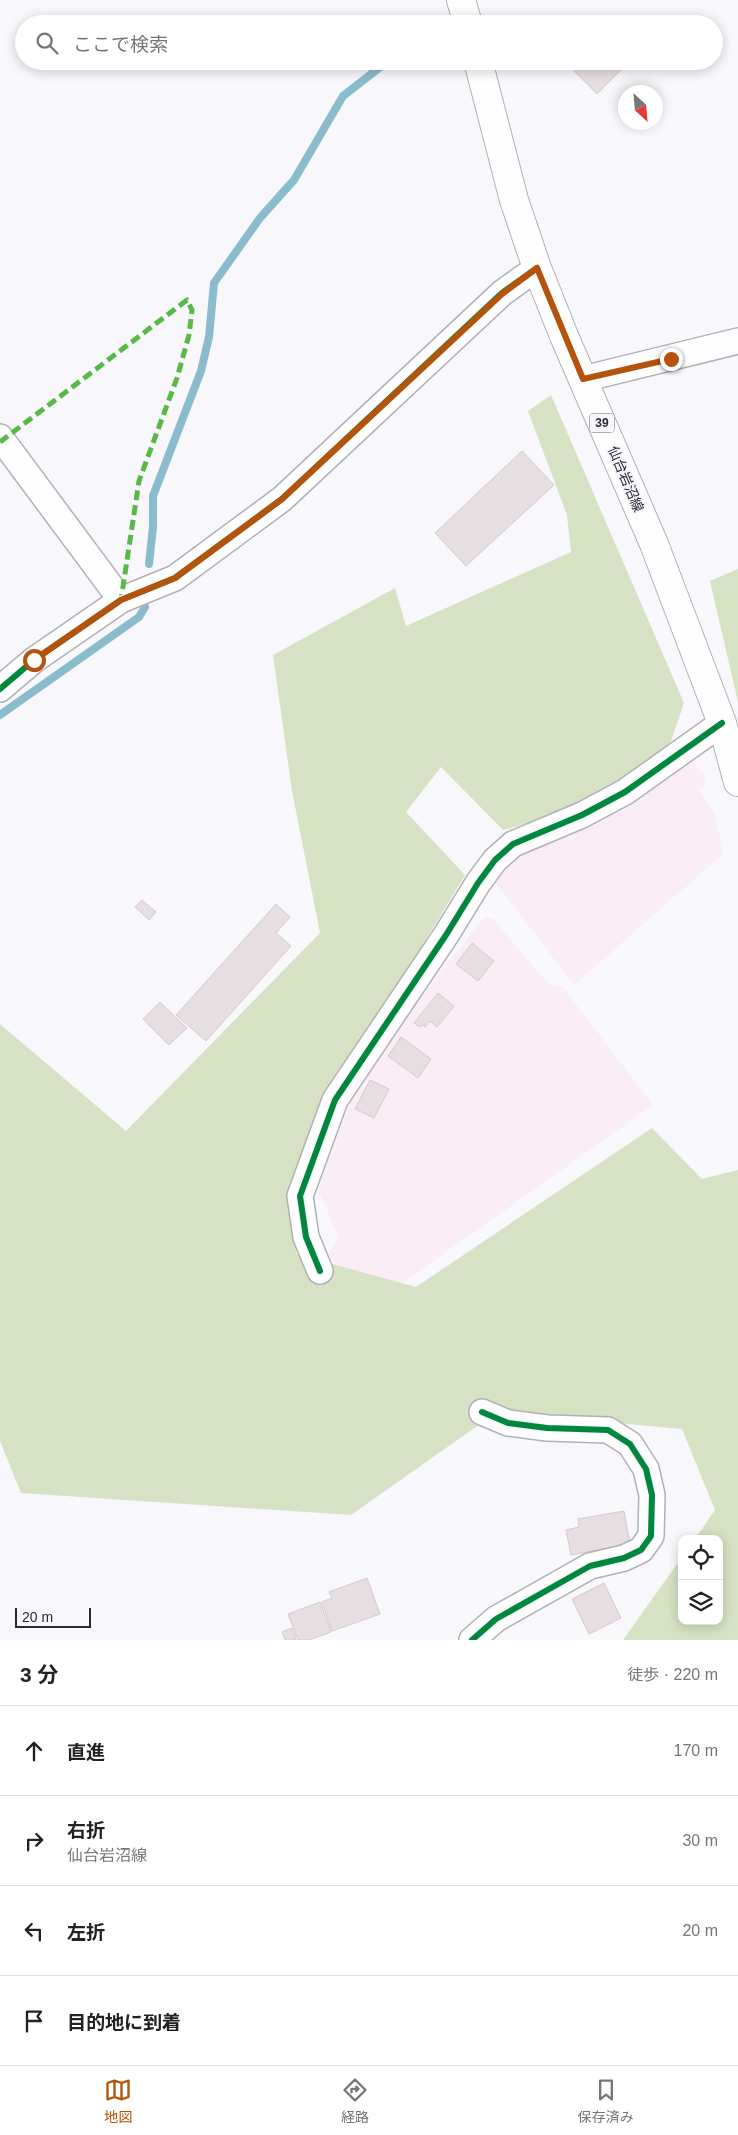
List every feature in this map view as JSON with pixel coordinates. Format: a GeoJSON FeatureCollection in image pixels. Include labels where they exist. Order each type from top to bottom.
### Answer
{"type":"FeatureCollection","features":[{"type":"Feature","properties":{"kind":"main road"},"geometry":{"type":"LineString","coordinates":[[462,0],[466,15]]}},
{"type":"Feature","properties":{"kind":"main road","name":"仙台岩沼線"},"geometry":{"type":"LineString","coordinates":[[480,70],[514,200],[537,268],[654,544],[722,723],[738,782]]}},
{"type":"Feature","properties":{"kind":"street"},"geometry":{"type":"LineString","coordinates":[[0,689],[34,660],[121,600],[175,578],[282,499],[502,294],[537,268]]}},
{"type":"Feature","properties":{"kind":"street"},"geometry":{"type":"LineString","coordinates":[[583,379],[738,341]]}},
{"type":"Feature","properties":{"kind":"street"},"geometry":{"type":"LineString","coordinates":[[0,437],[121,600]]}},
{"type":"Feature","properties":{"kind":"street"},"geometry":{"type":"LineString","coordinates":[[320,1270],[306,1237],[300,1196],[335,1100],[441,943],[478,882],[495,860],[513,844],[582,815],[625,792],[722,723]]}},
{"type":"Feature","properties":{"kind":"street"},"geometry":{"type":"LineString","coordinates":[[472,1640],[496,1619],[590,1566],[624,1558],[641,1550],[651,1536],[652,1495],[646,1469],[630,1444],[608,1430],[547,1428],[508,1423],[482,1412]]}},
{"type":"Feature","properties":{"kind":"shaded area"},"geometry":{"type":"Polygon","coordinates":[[[689,757],[705,776],[704,787],[699,791],[714,812],[724,853],[574,985],[489,874],[518,850],[689,757]]]}},
{"type":"Feature","properties":{"kind":"shaded area"},"geometry":{"type":"Polygon","coordinates":[[[484,918],[492,918],[549,985],[562,986],[653,1105],[360,1313],[329,1254],[338,1236],[318,1189],[362,1071],[484,918]]]}},
{"type":"Feature","properties":{"kind":"green space"},"geometry":{"type":"Polygon","coordinates":[[[551,395],[684,703],[665,759],[582,809],[503,830],[441,767],[406,812],[465,875],[329,1100],[296,1254],[416,1287],[652,1128],[702,1179],[738,1170],[738,1640],[623,1640],[678,1563],[678,1625],[723,1625],[723,1535],[698,1535],[715,1510],[682,1429],[497,1412],[351,1515],[21,1493],[0,1441],[0,1024],[126,1131],[320,933],[292,791],[273,655],[395,588],[406,626],[571,552],[567,515],[528,411],[551,395]]]}},
{"type":"Feature","properties":{"kind":"green space"},"geometry":{"type":"Polygon","coordinates":[[[738,569],[738,702],[710,581],[738,569]]]}},
{"type":"Feature","properties":{"kind":"building"},"geometry":{"type":"Polygon","coordinates":[[[573,70],[621,70],[597,94],[573,70]]]}},
{"type":"Feature","properties":{"kind":"building"},"geometry":{"type":"Polygon","coordinates":[[[522,451],[554,485],[466,566],[435,533],[522,451]]]}},
{"type":"Feature","properties":{"kind":"building"},"geometry":{"type":"Polygon","coordinates":[[[142,900],[156,912],[149,920],[135,907],[142,900]]]}},
{"type":"Feature","properties":{"kind":"building"},"geometry":{"type":"Polygon","coordinates":[[[276,904],[290,917],[276,933],[291,946],[206,1041],[176,1015],[276,904]]]}},
{"type":"Feature","properties":{"kind":"building"},"geometry":{"type":"Polygon","coordinates":[[[472,943],[494,961],[478,981],[456,964],[472,943]]]}},
{"type":"Feature","properties":{"kind":"building"},"geometry":{"type":"Polygon","coordinates":[[[438,993],[454,1006],[437,1027],[430,1021],[425,1027],[422,1025],[420,1027],[414,1023],[438,993]]]}},
{"type":"Feature","properties":{"kind":"building"},"geometry":{"type":"Polygon","coordinates":[[[160,1002],[187,1028],[169,1045],[143,1019],[160,1002]]]}},
{"type":"Feature","properties":{"kind":"building"},"geometry":{"type":"Polygon","coordinates":[[[401,1037],[431,1059],[418,1078],[388,1056],[401,1037]]]}},
{"type":"Feature","properties":{"kind":"building"},"geometry":{"type":"Polygon","coordinates":[[[370,1080],[389,1089],[374,1118],[355,1109],[370,1080]]]}},
{"type":"Feature","properties":{"kind":"building"},"geometry":{"type":"Polygon","coordinates":[[[624,1511],[630,1544],[571,1555],[566,1530],[579,1527],[578,1519],[624,1511]]]}},
{"type":"Feature","properties":{"kind":"building"},"geometry":{"type":"Polygon","coordinates":[[[367,1578],[380,1614],[332,1631],[322,1602],[332,1598],[329,1592],[367,1578]]]}},
{"type":"Feature","properties":{"kind":"building"},"geometry":{"type":"Polygon","coordinates":[[[604,1583],[621,1618],[589,1634],[572,1599],[604,1583]]]}},
{"type":"Feature","properties":{"kind":"building"},"geometry":{"type":"Polygon","coordinates":[[[320,1602],[331,1632],[309,1640],[298,1640],[288,1614],[320,1602]]]}},
{"type":"Feature","properties":{"kind":"building"},"geometry":{"type":"Polygon","coordinates":[[[292,1628],[296,1640],[285,1640],[282,1632],[292,1628]]]}},
{"type":"Feature","properties":{"kind":"waterway"},"geometry":{"type":"LineString","coordinates":[[149,564],[153,527],[153,496],[201,371],[209,337],[214,283],[260,218],[294,180],[343,96],[376,70]]}},
{"type":"Feature","properties":{"kind":"waterway"},"geometry":{"type":"LineString","coordinates":[[0,715],[139,617],[145,607]]}},
{"type":"Feature","properties":{"kind":"marked path"},"geometry":{"type":"LineString","coordinates":[[0,442],[187,300],[192,310],[189,335],[177,378],[139,481],[121,600]]}},
{"type":"Feature","properties":{"kind":"cycle path"},"geometry":{"type":"LineString","coordinates":[[0,689],[34,660],[121,600],[175,578],[282,499],[502,293],[537,268]]}},
{"type":"Feature","properties":{"kind":"cycle path"},"geometry":{"type":"LineString","coordinates":[[320,1271],[306,1237],[300,1196],[335,1100],[446,935],[478,883],[495,860],[513,844],[582,815],[625,792],[722,723]]}},
{"type":"Feature","properties":{"kind":"cycle path"},"geometry":{"type":"LineString","coordinates":[[472,1640],[496,1619],[590,1566],[624,1558],[641,1550],[651,1536],[652,1495],[646,1469],[630,1444],[608,1430],[547,1428],[508,1423],[482,1412]]}},
{"type":"Feature","properties":{"kind":"route"},"geometry":{"type":"LineString","coordinates":[[34,660],[121,600],[175,578],[282,499],[502,294],[537,268],[583,379],[671,359]]}}]}
